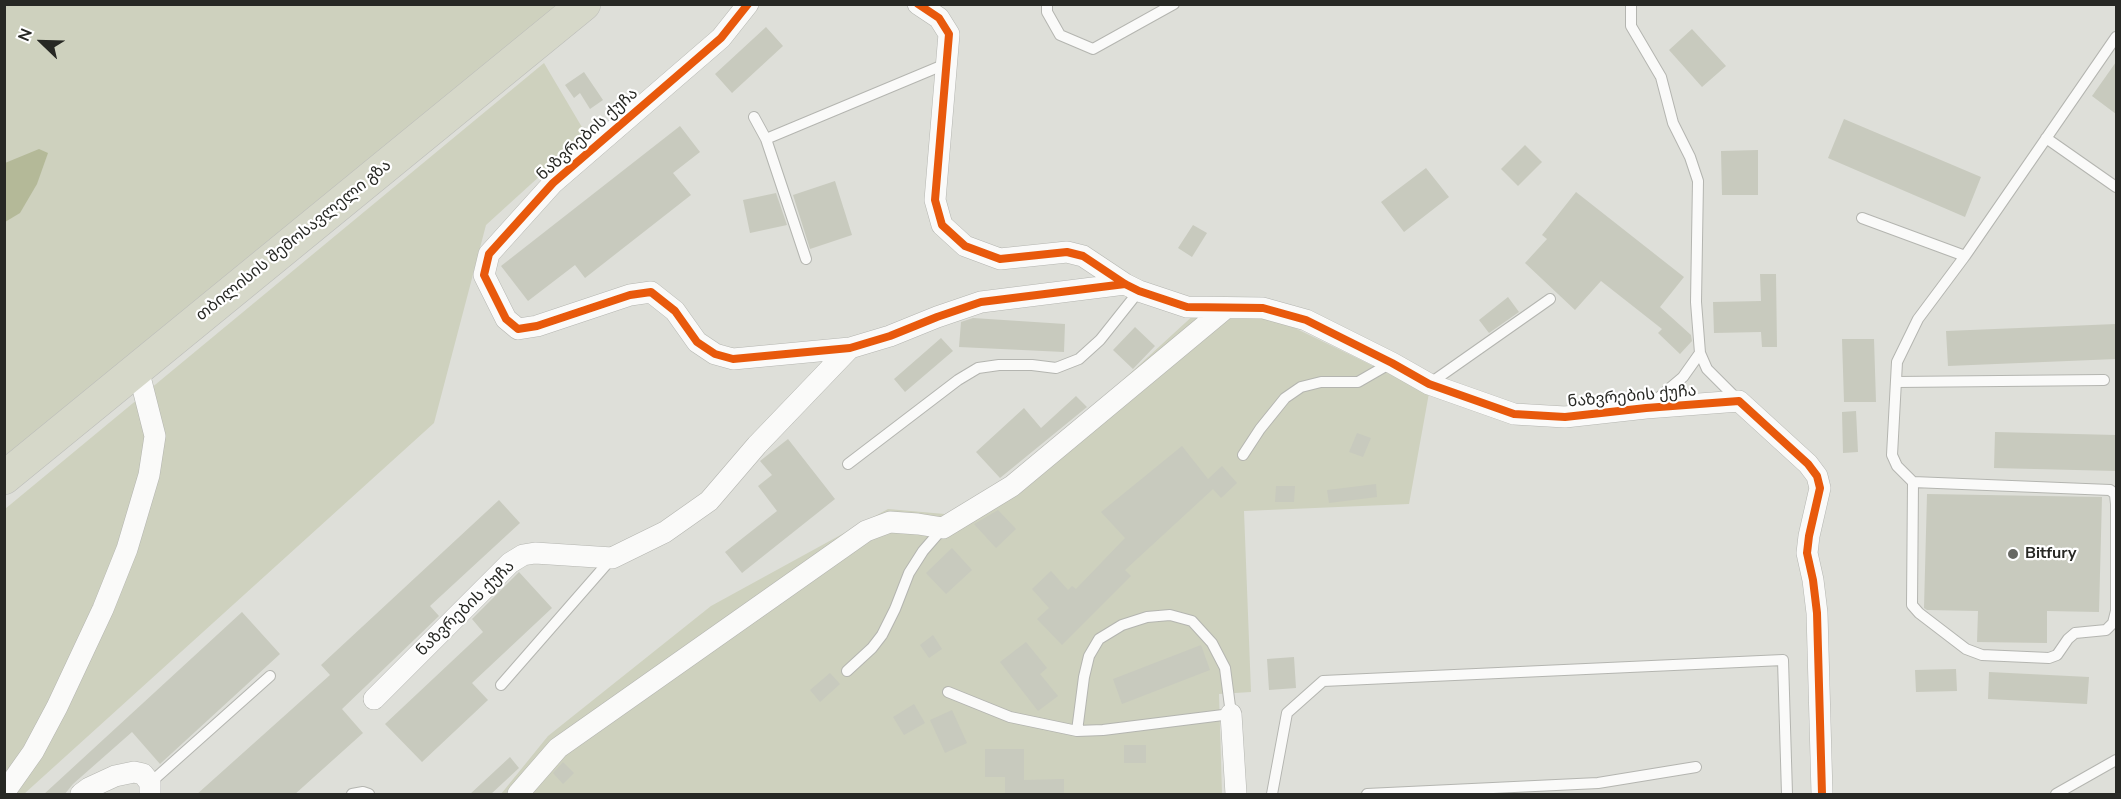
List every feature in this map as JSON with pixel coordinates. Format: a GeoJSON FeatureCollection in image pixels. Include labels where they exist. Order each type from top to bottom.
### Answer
{"type":"FeatureCollection","features":[{"type":"Feature","properties":{"kind":"highway","name":"თბილისის შემოსავლელი გზა"},"geometry":{"type":"LineString","coordinates":[[4,478],[584,4]]}},
{"type":"Feature","properties":{"kind":"street","name":"ნაზვრების ქუჩა"},"geometry":{"type":"LineString","coordinates":[[748,4],[721,38],[553,183],[489,254],[484,275],[506,319],[518,329],[537,326],[630,295],[651,292],[675,311],[697,342],[715,354],[733,359],[850,348],[890,336],[981,302],[1132,288]]}},
{"type":"Feature","properties":{"kind":"street","name":"ნაზვრების ქუჩა"},"geometry":{"type":"LineString","coordinates":[[918,4],[939,18],[949,34],[935,200],[942,225],[965,246],[1000,259],[1068,252],[1083,256],[1132,288],[1187,308],[1263,308],[1306,320],[1429,384],[1514,414],[1565,417],[1739,401]]}},
{"type":"Feature","properties":{"kind":"street"},"geometry":{"type":"LineString","coordinates":[[518,795],[558,748],[866,531],[890,522],[943,528],[1012,486],[1226,308]]}},
{"type":"Feature","properties":{"kind":"street","name":"ნაზვრების ქუჩა"},"geometry":{"type":"LineString","coordinates":[[374,699],[510,563],[524,555],[535,553],[612,558],[665,532],[709,501],[757,445],[850,348]]}},
{"type":"Feature","properties":{"kind":"street"},"geometry":{"type":"LineString","coordinates":[[4,793],[33,752],[57,707],[103,609],[127,549],[149,476],[154,436],[138,369]]}},
{"type":"Feature","properties":{"kind":"street"},"geometry":{"type":"LineString","coordinates":[[1739,401],[1808,464],[1817,476],[1820,488],[1807,553],[1817,613],[1822,795]]}},
{"type":"Feature","properties":{"kind":"street"},"geometry":{"type":"LineString","coordinates":[[1231,714],[1236,795]]}},
{"type":"Feature","properties":{"kind":"street"},"geometry":{"type":"LineString","coordinates":[[81,795],[89,788],[114,776],[134,772],[143,774],[150,789]]}},
{"type":"Feature","properties":{"kind":"lane"},"geometry":{"type":"LineString","coordinates":[[1047,4],[1047,12],[1060,35],[1094,49],[1174,4]]}},
{"type":"Feature","properties":{"kind":"lane"},"geometry":{"type":"LineString","coordinates":[[1631,4],[1632,26],[1661,77],[1673,123],[1690,157],[1698,181],[1696,291],[1700,353],[1707,369],[1739,401]]}},
{"type":"Feature","properties":{"kind":"lane"},"geometry":{"type":"LineString","coordinates":[[1914,482],[1912,605],[1966,649],[1982,655],[2049,658],[2056,655],[2075,633],[2106,630],[2113,623],[2116,611],[2116,504],[2115,494],[2110,490],[1914,482],[1897,466],[1892,455],[1897,363],[1918,319],[1965,256],[2116,37]]}},
{"type":"Feature","properties":{"kind":"lane"},"geometry":{"type":"LineString","coordinates":[[766,140],[948,63]]}},
{"type":"Feature","properties":{"kind":"lane"},"geometry":{"type":"LineString","coordinates":[[754,117],[766,140],[806,259]]}},
{"type":"Feature","properties":{"kind":"lane"},"geometry":{"type":"LineString","coordinates":[[2046,138],[2116,187]]}},
{"type":"Feature","properties":{"kind":"lane"},"geometry":{"type":"LineString","coordinates":[[1862,218],[1965,256]]}},
{"type":"Feature","properties":{"kind":"lane"},"geometry":{"type":"LineString","coordinates":[[849,464],[958,380],[978,368],[999,364],[1056,368],[1079,359],[1100,340],[1132,288]]}},
{"type":"Feature","properties":{"kind":"lane"},"geometry":{"type":"LineString","coordinates":[[1429,384],[1550,299]]}},
{"type":"Feature","properties":{"kind":"lane"},"geometry":{"type":"LineString","coordinates":[[1647,408],[1683,377],[1700,353]]}},
{"type":"Feature","properties":{"kind":"lane"},"geometry":{"type":"LineString","coordinates":[[1243,455],[1285,398],[1301,387],[1321,382],[1358,382],[1392,363]]}},
{"type":"Feature","properties":{"kind":"lane"},"geometry":{"type":"LineString","coordinates":[[1897,382],[2104,380]]}},
{"type":"Feature","properties":{"kind":"lane"},"geometry":{"type":"LineString","coordinates":[[847,671],[872,648],[882,635],[909,573],[923,550],[943,528]]}},
{"type":"Feature","properties":{"kind":"lane"},"geometry":{"type":"LineString","coordinates":[[501,685],[612,558]]}},
{"type":"Feature","properties":{"kind":"lane"},"geometry":{"type":"LineString","coordinates":[[948,692],[1010,717],[1077,731],[1103,730],[1231,714],[1225,668],[1212,643],[1191,621],[1170,615],[1147,617],[1122,625],[1099,639],[1089,656],[1083,676],[1077,731]]}},
{"type":"Feature","properties":{"kind":"lane"},"geometry":{"type":"LineString","coordinates":[[1272,795],[1287,713],[1323,681],[1783,660],[1787,795]]}},
{"type":"Feature","properties":{"kind":"lane"},"geometry":{"type":"LineString","coordinates":[[150,789],[270,676]]}},
{"type":"Feature","properties":{"kind":"lane"},"geometry":{"type":"LineString","coordinates":[[2056,795],[2116,760]]}},
{"type":"Feature","properties":{"kind":"lane"},"geometry":{"type":"LineString","coordinates":[[1367,795],[1598,783],[1696,767]]}},
{"type":"Feature","properties":{"kind":"lane"},"geometry":{"type":"LineString","coordinates":[[352,795],[363,792],[369,795]]}},
{"type":"Feature","properties":{"kind":"shaded area"},"geometry":{"type":"Polygon","coordinates":[[[5,5],[566,5],[5,459],[5,5]]]}},
{"type":"Feature","properties":{"kind":"shaded area"},"geometry":{"type":"Polygon","coordinates":[[[544,63],[586,134],[486,225],[434,423],[24,794],[5,794],[5,509],[544,63]]]}},
{"type":"Feature","properties":{"kind":"shaded area"},"geometry":{"type":"Polygon","coordinates":[[[39,149],[48,153],[37,184],[20,213],[5,222],[5,163],[39,149]]]}},
{"type":"Feature","properties":{"kind":"shaded area"},"geometry":{"type":"Polygon","coordinates":[[[1197,312],[1268,315],[1429,393],[1409,504],[1244,511],[1251,692],[1219,694],[1222,794],[501,794],[548,736],[711,606],[888,509],[956,515],[1003,490],[1197,312]]]}},
{"type":"Feature","properties":{"kind":"building"},"geometry":{"type":"Polygon","coordinates":[[[766,27],[783,46],[732,93],[715,74],[766,27]]]}},
{"type":"Feature","properties":{"kind":"building"},"geometry":{"type":"Polygon","coordinates":[[[1692,29],[1726,66],[1702,87],[1669,50],[1692,29]]]}},
{"type":"Feature","properties":{"kind":"building"},"geometry":{"type":"Polygon","coordinates":[[[2116,62],[2116,114],[2092,96],[2116,62]]]}},
{"type":"Feature","properties":{"kind":"building"},"geometry":{"type":"Polygon","coordinates":[[[584,72],[603,100],[590,109],[580,93],[574,98],[565,85],[584,72]]]}},
{"type":"Feature","properties":{"kind":"building"},"geometry":{"type":"Polygon","coordinates":[[[1844,119],[1981,177],[1965,217],[1828,158],[1844,119]]]}},
{"type":"Feature","properties":{"kind":"building"},"geometry":{"type":"Polygon","coordinates":[[[680,126],[700,152],[673,173],[691,195],[585,278],[575,265],[528,301],[501,266],[680,126]]]}},
{"type":"Feature","properties":{"kind":"building"},"geometry":{"type":"Polygon","coordinates":[[[1525,145],[1542,162],[1518,186],[1501,169],[1525,145]]]}},
{"type":"Feature","properties":{"kind":"building"},"geometry":{"type":"Polygon","coordinates":[[[1758,150],[1758,195],[1722,195],[1721,151],[1758,150]]]}},
{"type":"Feature","properties":{"kind":"building"},"geometry":{"type":"Polygon","coordinates":[[[1426,168],[1449,197],[1404,232],[1381,202],[1426,168]]]}},
{"type":"Feature","properties":{"kind":"building"},"geometry":{"type":"Polygon","coordinates":[[[835,181],[852,235],[810,249],[793,195],[835,181]]]}},
{"type":"Feature","properties":{"kind":"building"},"geometry":{"type":"Polygon","coordinates":[[[1576,192],[1684,277],[1660,307],[1691,335],[1692,341],[1680,354],[1658,333],[1662,329],[1601,281],[1575,310],[1525,263],[1547,239],[1542,235],[1576,192]]]}},
{"type":"Feature","properties":{"kind":"building"},"geometry":{"type":"Polygon","coordinates":[[[776,193],[787,225],[750,233],[743,200],[776,193]]]}},
{"type":"Feature","properties":{"kind":"building"},"geometry":{"type":"Polygon","coordinates":[[[1193,225],[1207,233],[1192,257],[1178,248],[1193,225]]]}},
{"type":"Feature","properties":{"kind":"building"},"geometry":{"type":"Polygon","coordinates":[[[1760,274],[1776,274],[1777,347],[1762,347],[1761,332],[1714,333],[1713,302],[1761,301],[1760,274]]]}},
{"type":"Feature","properties":{"kind":"building"},"geometry":{"type":"Polygon","coordinates":[[[1508,297],[1519,312],[1489,333],[1479,320],[1508,297]]]}},
{"type":"Feature","properties":{"kind":"building"},"geometry":{"type":"Polygon","coordinates":[[[973,318],[1065,324],[1064,352],[959,347],[961,322],[973,318]]]}},
{"type":"Feature","properties":{"kind":"building"},"geometry":{"type":"Polygon","coordinates":[[[2116,324],[2116,359],[1948,366],[1946,331],[2116,324]]]}},
{"type":"Feature","properties":{"kind":"building"},"geometry":{"type":"Polygon","coordinates":[[[1135,327],[1155,346],[1133,369],[1113,350],[1135,327]]]}},
{"type":"Feature","properties":{"kind":"building"},"geometry":{"type":"Polygon","coordinates":[[[941,338],[953,351],[905,392],[894,379],[941,338]]]}},
{"type":"Feature","properties":{"kind":"building"},"geometry":{"type":"Polygon","coordinates":[[[1842,339],[1874,339],[1876,402],[1844,402],[1842,339]]]}},
{"type":"Feature","properties":{"kind":"building"},"geometry":{"type":"Polygon","coordinates":[[[1076,396],[1087,407],[1000,478],[976,452],[1024,408],[1041,428],[1076,396]]]}},
{"type":"Feature","properties":{"kind":"building"},"geometry":{"type":"Polygon","coordinates":[[[1856,411],[1858,452],[1843,453],[1842,412],[1856,411]]]}},
{"type":"Feature","properties":{"kind":"building"},"geometry":{"type":"Polygon","coordinates":[[[1995,432],[2116,435],[2116,471],[1994,468],[1995,432]]]}},
{"type":"Feature","properties":{"kind":"building"},"geometry":{"type":"Polygon","coordinates":[[[1357,433],[1371,438],[1363,457],[1349,452],[1357,433]]]}},
{"type":"Feature","properties":{"kind":"building"},"geometry":{"type":"Polygon","coordinates":[[[788,439],[835,499],[742,573],[725,552],[777,511],[758,486],[772,475],[760,461],[788,439]]]}},
{"type":"Feature","properties":{"kind":"building"},"geometry":{"type":"Polygon","coordinates":[[[1182,446],[1208,479],[1222,466],[1237,483],[1221,498],[1213,489],[1125,570],[1131,576],[1062,645],[1037,619],[1049,608],[1032,589],[1051,571],[1068,590],[1072,586],[1076,589],[1125,538],[1101,512],[1182,446]]]}},
{"type":"Feature","properties":{"kind":"building"},"geometry":{"type":"Polygon","coordinates":[[[1376,484],[1377,497],[1329,503],[1327,490],[1376,484]]]}},
{"type":"Feature","properties":{"kind":"building"},"geometry":{"type":"Polygon","coordinates":[[[1276,486],[1295,486],[1294,502],[1275,502],[1276,486]]]}},
{"type":"Feature","properties":{"kind":"building","name":"Bitfury"},"geometry":{"type":"Polygon","coordinates":[[[1927,494],[2102,497],[2099,612],[2047,611],[2047,643],[1977,642],[1978,611],[1927,610],[1924,608],[1927,494]]]}},
{"type":"Feature","properties":{"kind":"building"},"geometry":{"type":"Polygon","coordinates":[[[499,500],[520,523],[430,606],[439,616],[342,709],[363,733],[294,795],[196,795],[330,675],[321,665],[499,500]]]}},
{"type":"Feature","properties":{"kind":"building"},"geometry":{"type":"Polygon","coordinates":[[[998,510],[1016,529],[996,548],[974,524],[998,510]]]}},
{"type":"Feature","properties":{"kind":"building"},"geometry":{"type":"Polygon","coordinates":[[[952,548],[972,570],[946,594],[926,573],[952,548]]]}},
{"type":"Feature","properties":{"kind":"building"},"geometry":{"type":"Polygon","coordinates":[[[519,572],[552,608],[472,683],[488,700],[422,762],[385,724],[483,632],[472,619],[519,572]]]}},
{"type":"Feature","properties":{"kind":"building"},"geometry":{"type":"Polygon","coordinates":[[[242,612],[280,654],[160,764],[132,732],[73,784],[64,795],[43,795],[242,612]]]}},
{"type":"Feature","properties":{"kind":"building"},"geometry":{"type":"Polygon","coordinates":[[[933,635],[942,649],[929,658],[920,645],[933,635]]]}},
{"type":"Feature","properties":{"kind":"building"},"geometry":{"type":"Polygon","coordinates":[[[1026,642],[1047,668],[1040,674],[1058,696],[1038,711],[1000,662],[1026,642]]]}},
{"type":"Feature","properties":{"kind":"building"},"geometry":{"type":"Polygon","coordinates":[[[1201,645],[1210,670],[1122,704],[1113,679],[1201,645]]]}},
{"type":"Feature","properties":{"kind":"building"},"geometry":{"type":"Polygon","coordinates":[[[1294,657],[1296,688],[1269,690],[1267,659],[1294,657]]]}},
{"type":"Feature","properties":{"kind":"building"},"geometry":{"type":"Polygon","coordinates":[[[1956,669],[1957,691],[1916,692],[1915,670],[1956,669]]]}},
{"type":"Feature","properties":{"kind":"building"},"geometry":{"type":"Polygon","coordinates":[[[1989,672],[2089,677],[2087,704],[1988,699],[1989,672]]]}},
{"type":"Feature","properties":{"kind":"building"},"geometry":{"type":"Polygon","coordinates":[[[830,673],[840,684],[820,702],[810,690],[830,673]]]}},
{"type":"Feature","properties":{"kind":"building"},"geometry":{"type":"Polygon","coordinates":[[[914,704],[925,723],[904,735],[893,717],[914,704]]]}},
{"type":"Feature","properties":{"kind":"building"},"geometry":{"type":"Polygon","coordinates":[[[952,710],[967,743],[945,753],[930,720],[952,710]]]}},
{"type":"Feature","properties":{"kind":"building"},"geometry":{"type":"Polygon","coordinates":[[[1124,745],[1146,745],[1146,763],[1124,763],[1124,745]]]}},
{"type":"Feature","properties":{"kind":"building"},"geometry":{"type":"Polygon","coordinates":[[[985,749],[1024,749],[1024,780],[1064,779],[1064,795],[1005,795],[1005,777],[985,777],[985,749]]]}},
{"type":"Feature","properties":{"kind":"building"},"geometry":{"type":"Polygon","coordinates":[[[510,757],[519,768],[490,795],[469,795],[510,757]]]}},
{"type":"Feature","properties":{"kind":"building"},"geometry":{"type":"Polygon","coordinates":[[[563,762],[574,773],[563,784],[553,773],[563,762]]]}},
{"type":"Feature","properties":{"kind":"cycle path"},"geometry":{"type":"LineString","coordinates":[[748,4],[721,38],[553,183],[489,254],[484,275],[506,319],[518,329],[537,326],[630,295],[651,292],[675,311],[697,342],[715,354],[733,359],[850,348],[890,336],[981,302],[1125,284]]}},
{"type":"Feature","properties":{"kind":"cycle path"},"geometry":{"type":"LineString","coordinates":[[918,4],[939,18],[949,34],[935,200],[942,225],[965,246],[1000,259],[1067,252],[1083,256],[1139,291],[1187,307],[1263,308],[1306,320],[1429,384],[1514,414],[1565,417],[1739,401],[1808,464],[1817,476],[1820,488],[1807,553],[1817,613],[1822,794]]}},
{"type":"Feature","properties":{"kind":"place","name":"Bitfury"},"geometry":{"type":"Point","coordinates":[2013,554]}}]}
